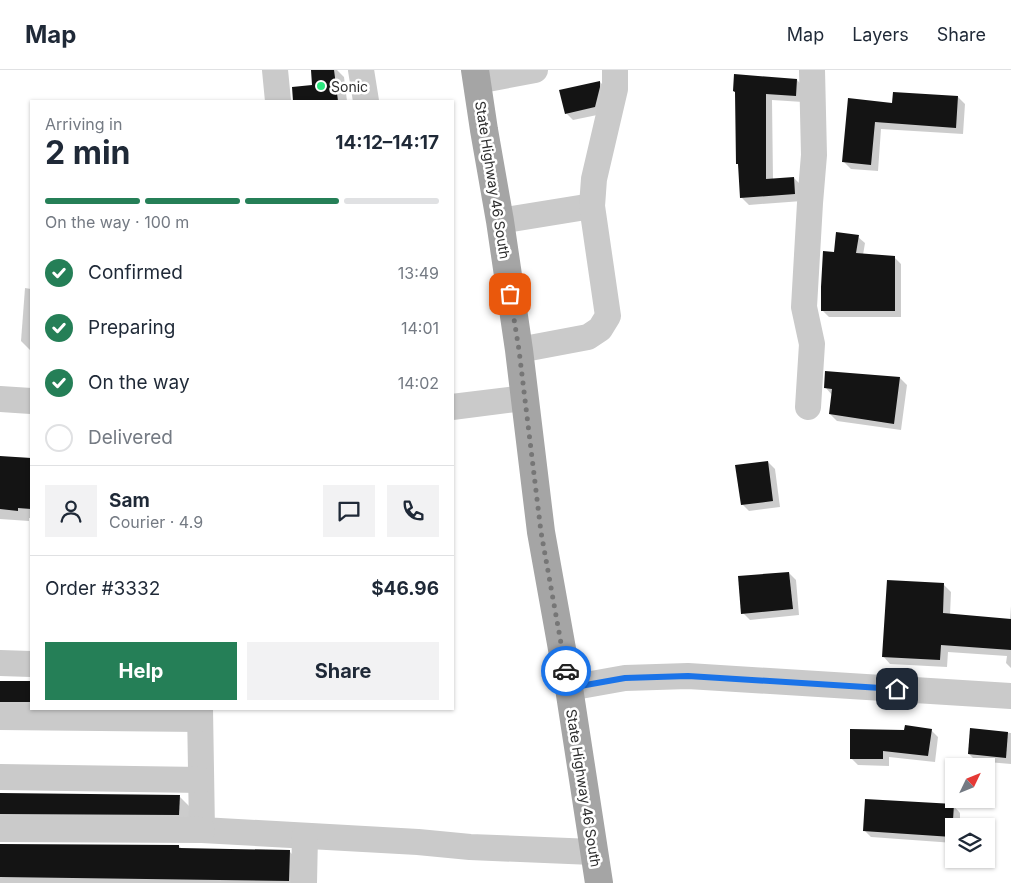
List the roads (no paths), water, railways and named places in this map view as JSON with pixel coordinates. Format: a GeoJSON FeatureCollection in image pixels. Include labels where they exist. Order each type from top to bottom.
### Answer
{"type":"FeatureCollection","features":[{"type":"Feature","properties":{"kind":"main road","name":"State Highway 46 South"},"geometry":{"type":"LineString","coordinates":[[476,76],[519,350],[541,532],[569,688],[599,883]]}},
{"type":"Feature","properties":{"kind":"street"},"geometry":{"type":"LineString","coordinates":[[276,70],[278,100]]}},
{"type":"Feature","properties":{"kind":"street"},"geometry":{"type":"LineString","coordinates":[[361,70],[366,100]]}},
{"type":"Feature","properties":{"kind":"street"},"geometry":{"type":"LineString","coordinates":[[476,76],[535,70]]}},
{"type":"Feature","properties":{"kind":"street"},"geometry":{"type":"LineString","coordinates":[[519,350],[588,336],[600,329],[608,316],[592,206],[594,179],[615,89],[615,70]]}},
{"type":"Feature","properties":{"kind":"street"},"geometry":{"type":"LineString","coordinates":[[808,407],[812,344],[804,307],[814,155],[812,70]]}},
{"type":"Feature","properties":{"kind":"street"},"geometry":{"type":"LineString","coordinates":[[500,221],[592,206]]}},
{"type":"Feature","properties":{"kind":"street"},"geometry":{"type":"LineString","coordinates":[[454,407],[524,398]]}},
{"type":"Feature","properties":{"kind":"street"},"geometry":{"type":"LineString","coordinates":[[0,399],[30,401]]}},
{"type":"Feature","properties":{"kind":"street"},"geometry":{"type":"LineString","coordinates":[[0,663],[30,664]]}},
{"type":"Feature","properties":{"kind":"street"},"geometry":{"type":"LineString","coordinates":[[569,688],[625,678],[688,676],[1011,696]]}},
{"type":"Feature","properties":{"kind":"street"},"geometry":{"type":"LineString","coordinates":[[0,717],[200,714],[202,830]]}},
{"type":"Feature","properties":{"kind":"street"},"geometry":{"type":"LineString","coordinates":[[0,777],[201,780]]}},
{"type":"Feature","properties":{"kind":"street"},"geometry":{"type":"LineString","coordinates":[[0,829],[202,830],[418,842],[470,847],[593,852]]}},
{"type":"Feature","properties":{"kind":"street"},"geometry":{"type":"LineString","coordinates":[[304,883],[305,836]]}},
{"type":"Feature","properties":{"kind":"place","name":"Sonic"},"geometry":{"type":"Point","coordinates":[321,86]}}]}
